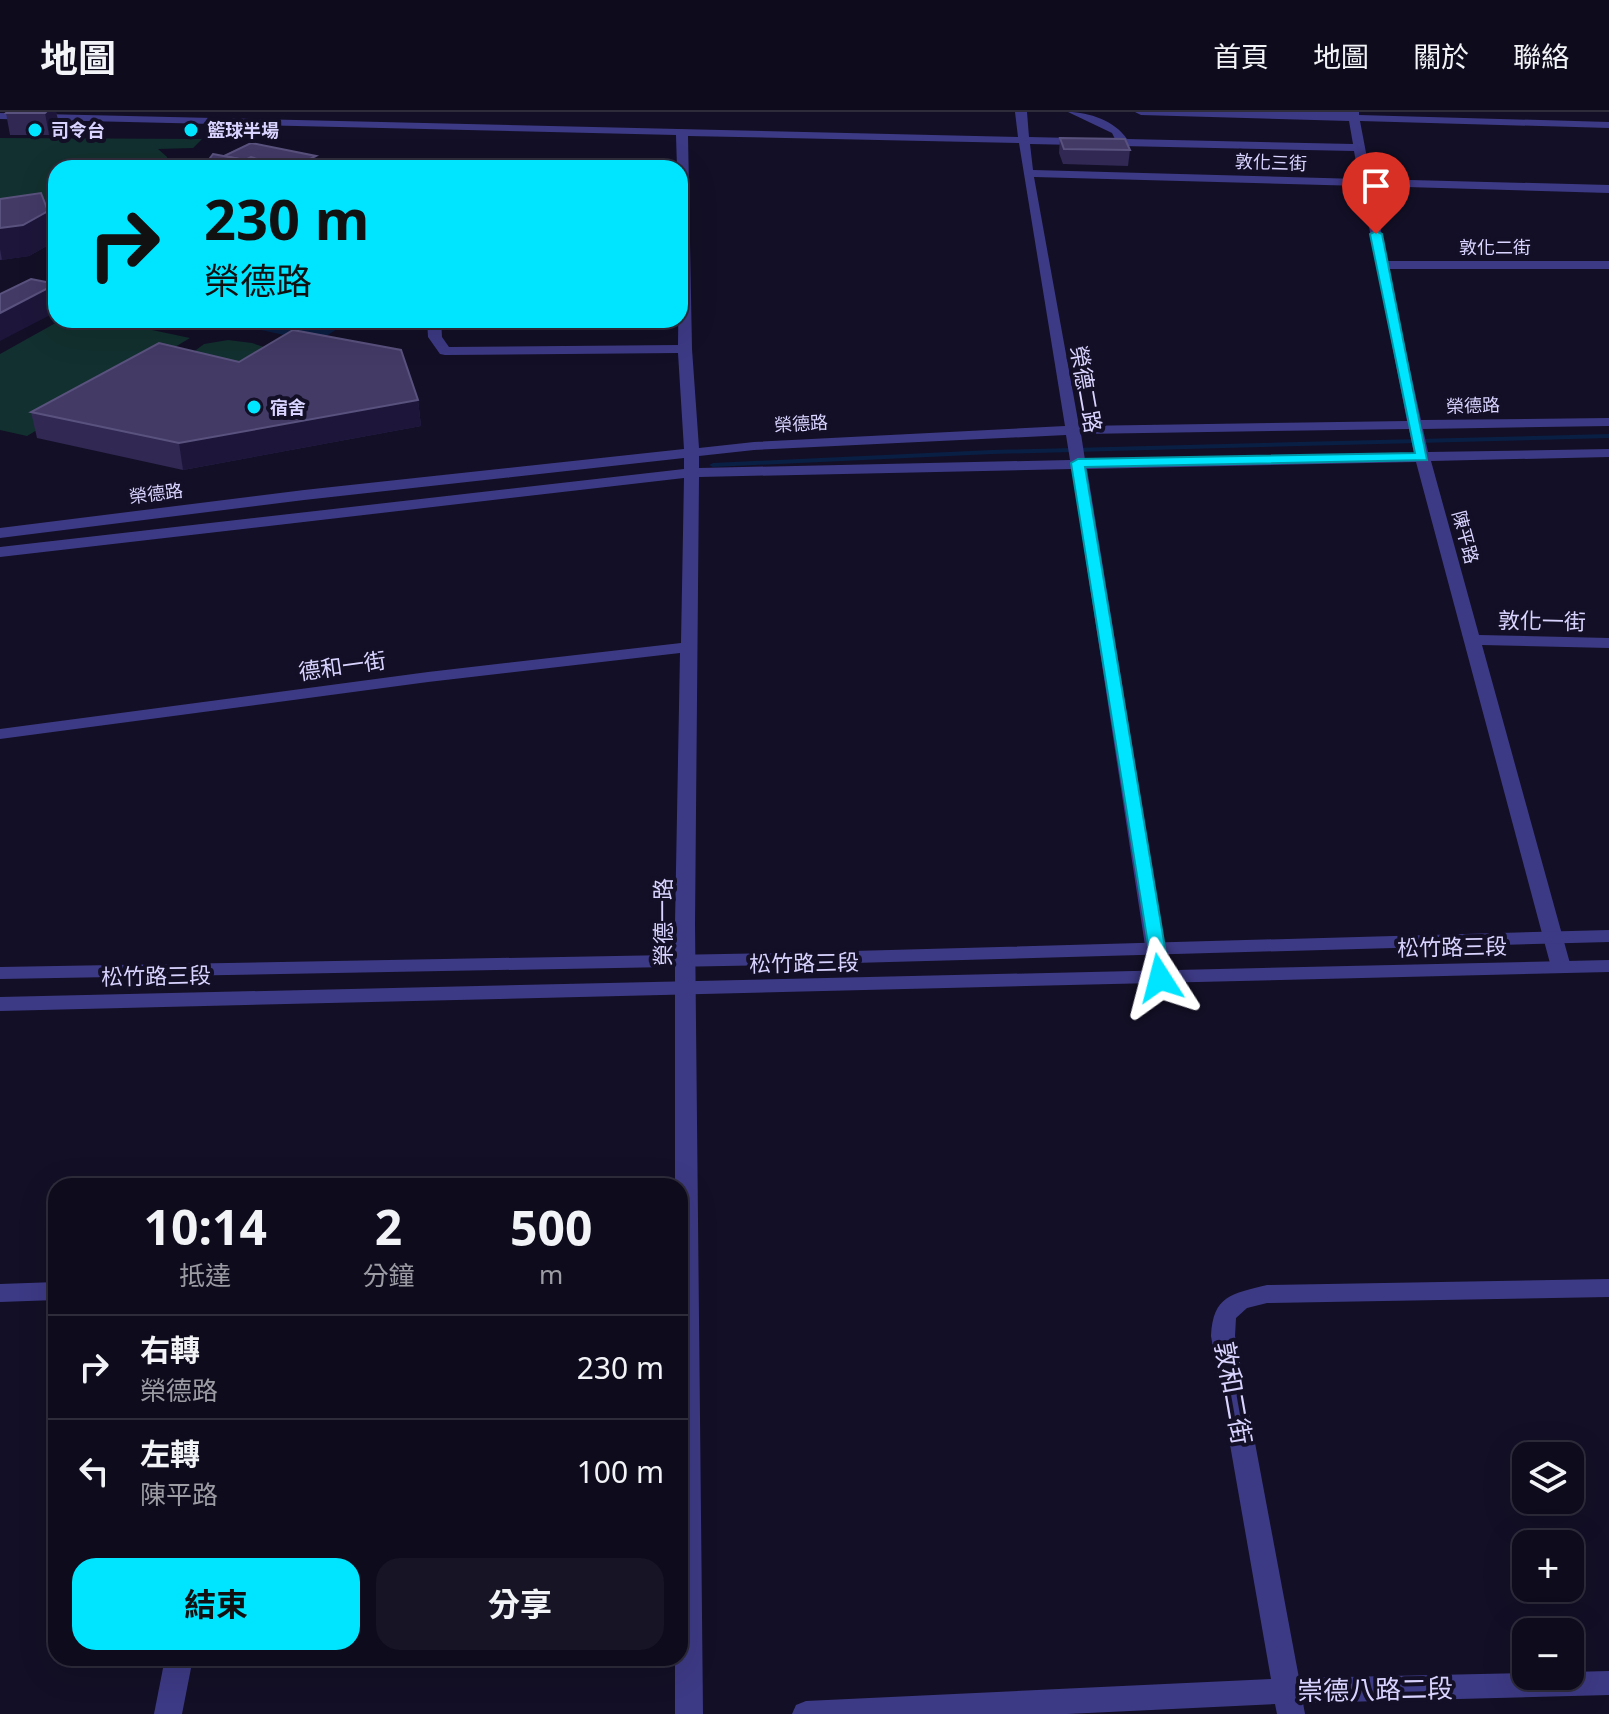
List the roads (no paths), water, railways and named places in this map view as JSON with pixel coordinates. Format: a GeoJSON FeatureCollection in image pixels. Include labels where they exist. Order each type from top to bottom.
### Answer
{"type":"FeatureCollection","features":[{"type":"Feature","properties":{"kind":"street"},"geometry":{"type":"LineString","coordinates":[[348,124],[356,112]]}},
{"type":"Feature","properties":{"kind":"street"},"geometry":{"type":"LineString","coordinates":[[465,115],[479,112]]}},
{"type":"Feature","properties":{"kind":"street","name":"榮德二路"},"geometry":{"type":"LineString","coordinates":[[1021,112],[1028,173],[1073,430],[1160,978]]}},
{"type":"Feature","properties":{"kind":"street"},"geometry":{"type":"LineString","coordinates":[[1074,112],[1116,131],[1123,142]]}},
{"type":"Feature","properties":{"kind":"street"},"geometry":{"type":"LineString","coordinates":[[1141,112],[1492,117],[1609,125]]}},
{"type":"Feature","properties":{"kind":"street","name":"陳平路"},"geometry":{"type":"LineString","coordinates":[[1354,115],[1381,265],[1422,457],[1561,967]]}},
{"type":"Feature","properties":{"kind":"street"},"geometry":{"type":"LineString","coordinates":[[0,116],[348,124],[659,125],[682,130],[1361,148]]}},
{"type":"Feature","properties":{"kind":"street","name":"榮德一路"},"geometry":{"type":"LineString","coordinates":[[681,160],[682,130]]}},
{"type":"Feature","properties":{"kind":"street","name":"敦化三街"},"geometry":{"type":"LineString","coordinates":[[1028,173],[1609,189]]}},
{"type":"Feature","properties":{"kind":"street","name":"敦化二街"},"geometry":{"type":"LineString","coordinates":[[1381,265],[1609,265]]}},
{"type":"Feature","properties":{"kind":"street"},"geometry":{"type":"LineString","coordinates":[[434,328],[435,337],[445,351],[685,349]]}},
{"type":"Feature","properties":{"kind":"street","name":"榮德一路"},"geometry":{"type":"LineString","coordinates":[[684,328],[691,464],[687,1178]]}},
{"type":"Feature","properties":{"kind":"street","name":"榮德路"},"geometry":{"type":"LineString","coordinates":[[0,552],[691,464],[754,446],[1073,430],[1609,422]]}},
{"type":"Feature","properties":{"kind":"street","name":"榮德路"},"geometry":{"type":"LineString","coordinates":[[0,533],[304,495],[691,464],[1078,463],[1609,453]]}},
{"type":"Feature","properties":{"kind":"street","name":"敦化一街"},"geometry":{"type":"LineString","coordinates":[[1474,640],[1609,643]]}},
{"type":"Feature","properties":{"kind":"street","name":"德和一街"},"geometry":{"type":"LineString","coordinates":[[0,734],[428,677],[691,647]]}},
{"type":"Feature","properties":{"kind":"street","name":"松竹路三段"},"geometry":{"type":"LineString","coordinates":[[0,973],[686,960],[1609,936]]}},
{"type":"Feature","properties":{"kind":"street","name":"松竹路三段"},"geometry":{"type":"LineString","coordinates":[[0,1004],[1609,966]]}},
{"type":"Feature","properties":{"kind":"street","name":"敦和二街"},"geometry":{"type":"LineString","coordinates":[[1289,1702],[1223,1336],[1224,1315],[1239,1301],[1267,1294],[1609,1288]]}},
{"type":"Feature","properties":{"kind":"street"},"geometry":{"type":"LineString","coordinates":[[0,1293],[48,1291]]}},
{"type":"Feature","properties":{"kind":"street","name":"榮德一路"},"geometry":{"type":"LineString","coordinates":[[688,1472],[689,1714]]}},
{"type":"Feature","properties":{"kind":"street"},"geometry":{"type":"LineString","coordinates":[[168,1714],[177,1666]]}},
{"type":"Feature","properties":{"kind":"street","name":"崇德八路二段"},"geometry":{"type":"LineString","coordinates":[[806,1714],[1289,1702],[1609,1683]]}},
{"type":"Feature","properties":{"kind":"water"},"geometry":{"type":"Polygon","coordinates":[[[252,328],[339,328],[317,342],[252,328]]]}},
{"type":"Feature","properties":{"kind":"waterway"},"geometry":{"type":"LineString","coordinates":[[713,465],[992,452],[1609,436]]}},
{"type":"Feature","properties":{"kind":"place","name":"司令台"},"geometry":{"type":"Point","coordinates":[35,130]}},
{"type":"Feature","properties":{"kind":"place","name":"籃球半場"},"geometry":{"type":"Point","coordinates":[191,130]}},
{"type":"Feature","properties":{"kind":"place","name":"宿舍"},"geometry":{"type":"Point","coordinates":[254,407]}}]}
